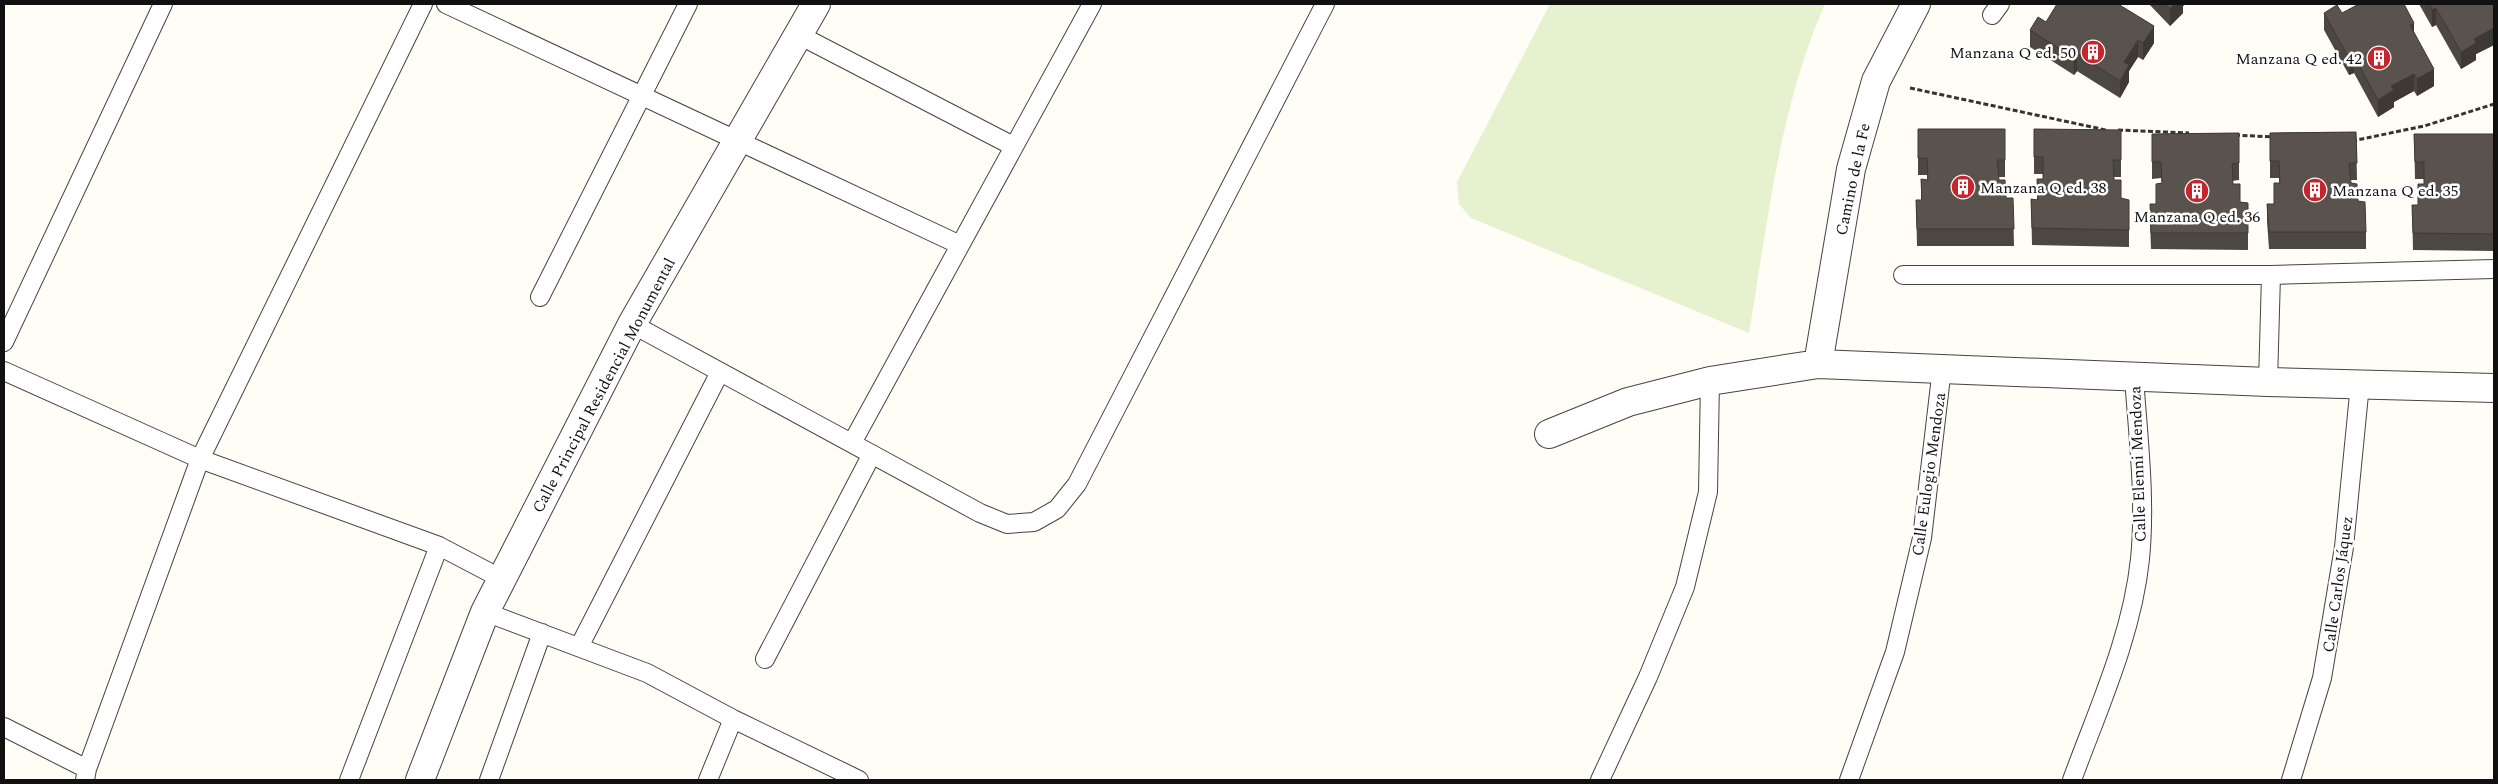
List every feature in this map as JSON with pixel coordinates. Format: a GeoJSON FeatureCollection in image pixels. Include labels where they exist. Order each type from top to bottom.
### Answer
{"type":"FeatureCollection","features":[{"type":"Feature","properties":{"kind":"street","name":"Calle Principal Residencial Monumental"},"geometry":{"type":"LineString","coordinates":[[420,780],[485,612],[502,578],[632,324],[816,4]]}},
{"type":"Feature","properties":{"kind":"street","name":"Camino de la Fe"},"geometry":{"type":"LineString","coordinates":[[1818,364],[1851,169],[1876,81],[1916,4]]}},
{"type":"Feature","properties":{"kind":"street"},"geometry":{"type":"LineString","coordinates":[[1549,434],[1628,402],[1710,381],[1818,364],[2268,382],[2494,388]]}},
{"type":"Feature","properties":{"kind":"lane"},"geometry":{"type":"LineString","coordinates":[[4,342],[163,4]]}},
{"type":"Feature","properties":{"kind":"lane"},"geometry":{"type":"LineString","coordinates":[[4,727],[86,775],[200,460],[423,4]]}},
{"type":"Feature","properties":{"kind":"lane"},"geometry":{"type":"LineString","coordinates":[[446,4],[960,245]]}},
{"type":"Feature","properties":{"kind":"lane"},"geometry":{"type":"LineString","coordinates":[[540,297],[688,4]]}},
{"type":"Feature","properties":{"kind":"lane"},"geometry":{"type":"LineString","coordinates":[[852,443],[1092,4]]}},
{"type":"Feature","properties":{"kind":"lane"},"geometry":{"type":"LineString","coordinates":[[632,324],[980,513],[1007,524],[1034,522],[1057,509],[1077,484],[1326,4]]}},
{"type":"Feature","properties":{"kind":"lane"},"geometry":{"type":"LineString","coordinates":[[799,35],[1013,146]]}},
{"type":"Feature","properties":{"kind":"lane"},"geometry":{"type":"LineString","coordinates":[[1902,275],[2271,275],[2494,269]]}},
{"type":"Feature","properties":{"kind":"lane"},"geometry":{"type":"LineString","coordinates":[[2268,382],[2271,275]]}},
{"type":"Feature","properties":{"kind":"lane","name":"Calle Eulogio Mendoza"},"geometry":{"type":"LineString","coordinates":[[1849,780],[1895,652],[1922,538],[1942,368]]}},
{"type":"Feature","properties":{"kind":"lane"},"geometry":{"type":"LineString","coordinates":[[4,371],[200,460],[439,546],[502,578]]}},
{"type":"Feature","properties":{"kind":"lane"},"geometry":{"type":"LineString","coordinates":[[579,647],[720,372]]}},
{"type":"Feature","properties":{"kind":"lane","name":"Calle Elenni Mendoza"},"geometry":{"type":"LineString","coordinates":[[2072,780],[2124,641],[2140,559],[2141,486],[2134,376]]}},
{"type":"Feature","properties":{"kind":"lane"},"geometry":{"type":"LineString","coordinates":[[1600,780],[1648,677],[1685,587],[1708,492],[1710,381]]}},
{"type":"Feature","properties":{"kind":"lane","name":"Calle Carlos Jáquez"},"geometry":{"type":"LineString","coordinates":[[2291,780],[2322,678],[2344,547],[2360,384]]}},
{"type":"Feature","properties":{"kind":"lane"},"geometry":{"type":"LineString","coordinates":[[765,659],[872,454]]}},
{"type":"Feature","properties":{"kind":"lane"},"geometry":{"type":"LineString","coordinates":[[349,780],[439,546]]}},
{"type":"Feature","properties":{"kind":"lane"},"geometry":{"type":"LineString","coordinates":[[485,612],[647,673],[733,719],[859,780]]}},
{"type":"Feature","properties":{"kind":"lane"},"geometry":{"type":"LineString","coordinates":[[489,780],[542,633]]}},
{"type":"Feature","properties":{"kind":"lane"},"geometry":{"type":"LineString","coordinates":[[708,780],[733,719]]}},
{"type":"Feature","properties":{"kind":"path"},"geometry":{"type":"LineString","coordinates":[[1876,81],[2106,130],[2195,134]]}},
{"type":"Feature","properties":{"kind":"path"},"geometry":{"type":"LineString","coordinates":[[2343,140],[2353,141],[2424,126],[2494,104]]}},
{"type":"Feature","properties":{"kind":"path"},"geometry":{"type":"LineString","coordinates":[[2225,135],[2284,138]]}},
{"type":"Feature","properties":{"kind":"green space"},"geometry":{"type":"Polygon","coordinates":[[[1550,4],[1825,4],[1809,43],[1786,125],[1769,208],[1749,333],[1471,218],[1459,204],[1457,182],[1550,4]]]}},
{"type":"Feature","properties":{"kind":"building","name":"Manzana Q ed. 50"},"geometry":{"type":"Polygon","coordinates":[[[2057,4],[2118,4],[2154,26],[2143,43],[2138,40],[2124,62],[2129,65],[2120,81],[2077,54],[2074,58],[2030,30],[2038,17],[2046,22],[2057,4]]]}},
{"type":"Feature","properties":{"kind":"building"},"geometry":{"type":"Polygon","coordinates":[[[2165,4],[2175,4],[2170,9],[2165,4]]]}},
{"type":"Feature","properties":{"kind":"building","name":"Manzana Q ed. 42"},"geometry":{"type":"Polygon","coordinates":[[[2359,4],[2404,4],[2414,23],[2410,25],[2434,69],[2417,79],[2414,74],[2391,86],[2394,90],[2378,100],[2354,56],[2349,58],[2324,13],[2337,5],[2342,13],[2359,4]]]}},
{"type":"Feature","properties":{"kind":"building"},"geometry":{"type":"Polygon","coordinates":[[[2429,4],[2494,4],[2494,28],[2474,39],[2476,43],[2461,52],[2436,8],[2432,10],[2429,4]]]}},
{"type":"Feature","properties":{"kind":"building","name":"Manzana Q ed. 38"},"geometry":{"type":"Polygon","coordinates":[[[1918,129],[2005,129],[2005,160],[1997,160],[1999,180],[2005,180],[2006,198],[2013,198],[2014,229],[1917,229],[1916,200],[1922,200],[1921,179],[1928,180],[1927,158],[1918,158],[1918,129]]]}},
{"type":"Feature","properties":{"kind":"building"},"geometry":{"type":"Polygon","coordinates":[[[2034,129],[2121,130],[2121,160],[2113,160],[2114,180],[2121,180],[2121,198],[2129,200],[2129,230],[2032,228],[2031,199],[2038,200],[2037,179],[2043,179],[2043,157],[2034,157],[2034,129]]]}},
{"type":"Feature","properties":{"kind":"building","name":"Manzana Q ed. 35"},"geometry":{"type":"Polygon","coordinates":[[[2356,132],[2357,163],[2349,163],[2351,183],[2357,184],[2358,201],[2365,202],[2366,232],[2269,232],[2267,204],[2274,204],[2274,183],[2280,183],[2279,161],[2270,161],[2270,133],[2356,132]]]}},
{"type":"Feature","properties":{"kind":"building","name":"Manzana Q ed. 36"},"geometry":{"type":"Polygon","coordinates":[[[2239,133],[2239,163],[2232,164],[2233,184],[2240,184],[2240,202],[2248,203],[2248,233],[2151,233],[2150,204],[2156,204],[2156,184],[2162,183],[2161,162],[2152,162],[2152,134],[2239,133]]]}},
{"type":"Feature","properties":{"kind":"building"},"geometry":{"type":"Polygon","coordinates":[[[2414,134],[2494,134],[2494,234],[2413,233],[2412,205],[2418,205],[2418,184],[2424,184],[2424,162],[2415,162],[2414,134]]]}},
{"type":"Feature","properties":{"kind":"place","name":"Manzana Q ed. 50"},"geometry":{"type":"Point","coordinates":[2093,52]}},
{"type":"Feature","properties":{"kind":"place","name":"Manzana Q ed. 42"},"geometry":{"type":"Point","coordinates":[2379,58]}},
{"type":"Feature","properties":{"kind":"place","name":"Manzana Q ed. 38"},"geometry":{"type":"Point","coordinates":[1963,187]}},
{"type":"Feature","properties":{"kind":"place","name":"Manzana Q ed. 35"},"geometry":{"type":"Point","coordinates":[2315,190]}},
{"type":"Feature","properties":{"kind":"place","name":"Manzana Q ed. 36"},"geometry":{"type":"Point","coordinates":[2197,191]}}]}
